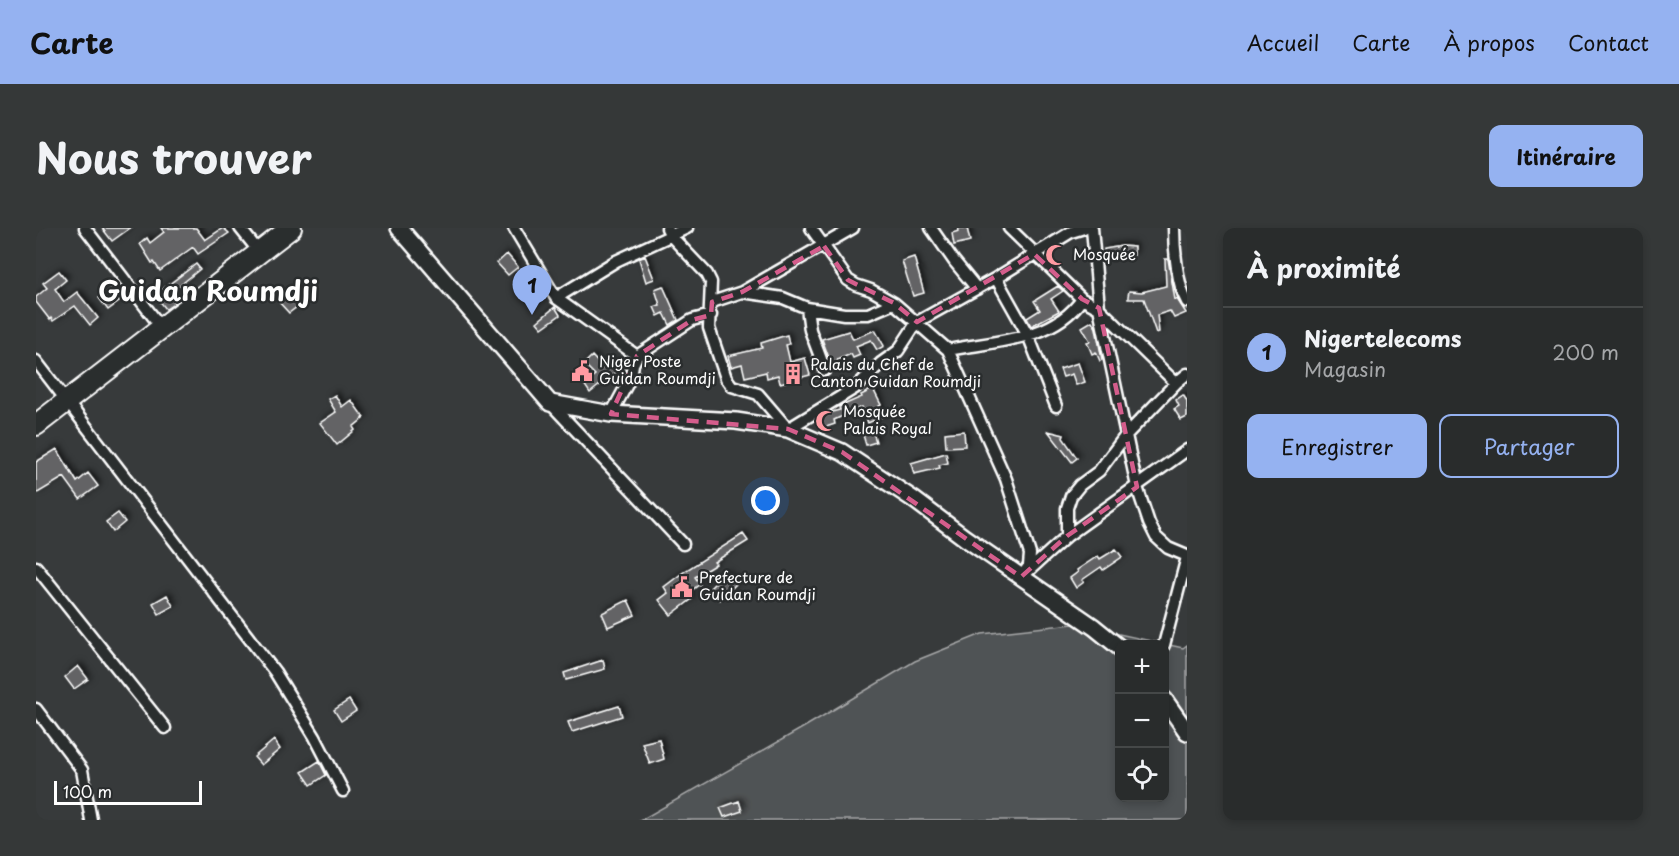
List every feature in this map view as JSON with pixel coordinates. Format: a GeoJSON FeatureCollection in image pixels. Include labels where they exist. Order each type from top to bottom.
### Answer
{"type":"FeatureCollection","features":[{"type":"Feature","properties":{"kind":"highway"},"geometry":{"type":"LineString","coordinates":[[36,425],[291,228]]}},
{"type":"Feature","properties":{"kind":"street"},"geometry":{"type":"LineString","coordinates":[[85,228],[161,327]]}},
{"type":"Feature","properties":{"kind":"street"},"geometry":{"type":"LineString","coordinates":[[240,228],[260,253]]}},
{"type":"Feature","properties":{"kind":"street"},"geometry":{"type":"LineString","coordinates":[[399,228],[550,403],[683,544]]}},
{"type":"Feature","properties":{"kind":"street"},"geometry":{"type":"LineString","coordinates":[[514,228],[556,298],[637,356]]}},
{"type":"Feature","properties":{"kind":"street"},"geometry":{"type":"LineString","coordinates":[[556,298],[669,232],[687,228]]}},
{"type":"Feature","properties":{"kind":"street"},"geometry":{"type":"LineString","coordinates":[[811,228],[848,280],[894,303],[948,350],[1006,479],[1030,554],[1029,566],[1021,577]]}},
{"type":"Feature","properties":{"kind":"street"},"geometry":{"type":"LineString","coordinates":[[712,302],[742,292],[853,228]]}},
{"type":"Feature","properties":{"kind":"street"},"geometry":{"type":"LineString","coordinates":[[931,228],[977,289]]}},
{"type":"Feature","properties":{"kind":"street"},"geometry":{"type":"LineString","coordinates":[[1009,228],[1082,299],[1099,308],[1176,383]]}},
{"type":"Feature","properties":{"kind":"street"},"geometry":{"type":"LineString","coordinates":[[788,429],[855,388],[881,363],[898,351],[917,321],[996,278],[1070,230],[1084,228]]}},
{"type":"Feature","properties":{"kind":"street"},"geometry":{"type":"LineString","coordinates":[[1092,228],[1099,308],[1137,487],[1156,537],[1168,548],[1187,556],[1165,640]]}},
{"type":"Feature","properties":{"kind":"street"},"geometry":{"type":"LineString","coordinates":[[1174,228],[1176,258],[1187,302]]}},
{"type":"Feature","properties":{"kind":"street"},"geometry":{"type":"LineString","coordinates":[[669,232],[707,274],[711,282],[712,302],[709,328],[726,378],[732,386],[758,394],[788,429]]}},
{"type":"Feature","properties":{"kind":"street"},"geometry":{"type":"LineString","coordinates":[[996,278],[1029,335],[1056,406]]}},
{"type":"Feature","properties":{"kind":"street"},"geometry":{"type":"LineString","coordinates":[[742,292],[783,298],[807,308],[844,314],[868,314],[894,303]]}},
{"type":"Feature","properties":{"kind":"street"},"geometry":{"type":"LineString","coordinates":[[948,350],[1042,332],[1066,318],[1082,299]]}},
{"type":"Feature","properties":{"kind":"street"},"geometry":{"type":"LineString","coordinates":[[807,308],[810,330],[825,370]]}},
{"type":"Feature","properties":{"kind":"street"},"geometry":{"type":"LineString","coordinates":[[610,414],[631,377],[637,356],[692,320],[711,315]]}},
{"type":"Feature","properties":{"kind":"street"},"geometry":{"type":"LineString","coordinates":[[36,361],[275,672],[315,737],[343,791]]}},
{"type":"Feature","properties":{"kind":"street"},"geometry":{"type":"LineString","coordinates":[[1067,536],[1067,508],[1071,496],[1080,485],[1099,471],[1126,435],[1187,374]]}},
{"type":"Feature","properties":{"kind":"street"},"geometry":{"type":"LineString","coordinates":[[550,403],[610,414],[736,422],[788,429],[842,452],[913,499],[965,538],[1094,627],[1115,645]]}},
{"type":"Feature","properties":{"kind":"street"},"geometry":{"type":"LineString","coordinates":[[1021,577],[1067,536],[1187,450]]}},
{"type":"Feature","properties":{"kind":"street"},"geometry":{"type":"LineString","coordinates":[[36,567],[165,728]]}},
{"type":"Feature","properties":{"kind":"street"},"geometry":{"type":"LineString","coordinates":[[1169,706],[1187,732]]}},
{"type":"Feature","properties":{"kind":"street"},"geometry":{"type":"LineString","coordinates":[[36,709],[82,770],[91,820]]}},
{"type":"Feature","properties":{"kind":"highlighted area"},"geometry":{"type":"Polygon","coordinates":[[[824,246],[848,280],[894,303],[917,322],[1034,254],[1082,299],[1099,308],[1137,487],[1067,536],[1021,577],[842,452],[788,429],[611,414],[637,356],[692,320],[711,315],[712,302],[742,292],[824,246]]]}},
{"type":"Feature","properties":{"kind":"shaded area"},"geometry":{"type":"Polygon","coordinates":[[[1073,624],[1146,640],[1115,640],[1115,802],[1169,802],[1169,645],[1183,648],[1187,645],[1187,820],[641,820],[806,726],[915,661],[982,634],[1073,624]]]}},
{"type":"Feature","properties":{"kind":"building"},"geometry":{"type":"Polygon","coordinates":[[[102,228],[130,228],[112,241],[102,228]]]}},
{"type":"Feature","properties":{"kind":"building"},"geometry":{"type":"Polygon","coordinates":[[[161,228],[196,228],[205,240],[223,228],[229,233],[198,254],[193,247],[160,271],[140,244],[147,238],[150,243],[164,232],[161,228]]]}},
{"type":"Feature","properties":{"kind":"building"},"geometry":{"type":"Polygon","coordinates":[[[958,228],[967,228],[970,241],[954,245],[952,233],[959,231],[958,228]]]}},
{"type":"Feature","properties":{"kind":"building"},"geometry":{"type":"Polygon","coordinates":[[[1134,247],[1134,255],[1105,259],[1104,249],[1134,247]]]}},
{"type":"Feature","properties":{"kind":"building"},"geometry":{"type":"Polygon","coordinates":[[[507,254],[518,267],[508,275],[497,263],[507,254]]]}},
{"type":"Feature","properties":{"kind":"building"},"geometry":{"type":"Polygon","coordinates":[[[645,256],[654,279],[646,282],[639,259],[645,256]]]}},
{"type":"Feature","properties":{"kind":"building"},"geometry":{"type":"Polygon","coordinates":[[[914,257],[924,293],[913,296],[902,261],[914,257]]]}},
{"type":"Feature","properties":{"kind":"building"},"geometry":{"type":"Polygon","coordinates":[[[1165,259],[1168,259],[1175,300],[1177,299],[1186,313],[1174,318],[1170,311],[1157,315],[1159,332],[1156,333],[1144,299],[1128,299],[1128,296],[1129,291],[1142,292],[1166,286],[1165,259]]]}},
{"type":"Feature","properties":{"kind":"building"},"geometry":{"type":"Polygon","coordinates":[[[196,264],[200,269],[168,295],[175,303],[166,309],[155,295],[196,264]]]}},
{"type":"Feature","properties":{"kind":"building"},"geometry":{"type":"Polygon","coordinates":[[[59,271],[66,280],[55,289],[64,302],[77,292],[98,318],[90,325],[75,306],[53,321],[36,302],[36,297],[47,288],[43,283],[59,271]]]}},
{"type":"Feature","properties":{"kind":"building"},"geometry":{"type":"Polygon","coordinates":[[[663,286],[678,320],[670,325],[664,313],[658,316],[654,307],[660,305],[655,289],[663,286]]]}},
{"type":"Feature","properties":{"kind":"building"},"geometry":{"type":"Polygon","coordinates":[[[1058,286],[1063,291],[1051,299],[1059,311],[1031,326],[1027,318],[1040,310],[1034,301],[1058,286]]]}},
{"type":"Feature","properties":{"kind":"building"},"geometry":{"type":"Polygon","coordinates":[[[111,289],[120,301],[108,310],[99,298],[111,289]]]}},
{"type":"Feature","properties":{"kind":"building"},"geometry":{"type":"Polygon","coordinates":[[[291,290],[302,303],[289,313],[278,301],[291,290]]]}},
{"type":"Feature","properties":{"kind":"building"},"geometry":{"type":"Polygon","coordinates":[[[555,307],[560,315],[542,328],[537,322],[555,307]]]}},
{"type":"Feature","properties":{"kind":"building"},"geometry":{"type":"Polygon","coordinates":[[[1092,321],[1096,328],[1102,360],[1100,361],[1096,352],[1092,354],[1087,342],[1090,341],[1082,327],[1092,321]]]}},
{"type":"Feature","properties":{"kind":"building"},"geometry":{"type":"Polygon","coordinates":[[[875,330],[884,346],[877,350],[871,340],[856,346],[860,355],[853,358],[851,354],[837,360],[838,363],[832,366],[822,339],[849,331],[853,339],[875,330]]]}},
{"type":"Feature","properties":{"kind":"building"},"geometry":{"type":"Polygon","coordinates":[[[787,335],[789,344],[786,345],[790,362],[805,358],[810,375],[780,383],[778,375],[767,378],[766,372],[745,377],[742,364],[731,367],[728,356],[762,348],[761,343],[787,335]]]}},
{"type":"Feature","properties":{"kind":"building"},"geometry":{"type":"Polygon","coordinates":[[[592,356],[603,368],[611,362],[618,370],[590,393],[584,384],[595,375],[584,364],[592,356]]]}},
{"type":"Feature","properties":{"kind":"building"},"geometry":{"type":"Polygon","coordinates":[[[1078,363],[1085,382],[1076,385],[1072,374],[1063,377],[1060,369],[1078,363]]]}},
{"type":"Feature","properties":{"kind":"building"},"geometry":{"type":"Polygon","coordinates":[[[873,389],[881,405],[879,406],[883,416],[868,423],[862,407],[834,420],[835,424],[823,428],[820,418],[840,410],[839,407],[862,397],[861,395],[873,389]]]}},
{"type":"Feature","properties":{"kind":"building"},"geometry":{"type":"Polygon","coordinates":[[[335,395],[342,407],[351,400],[364,418],[353,427],[355,430],[337,445],[320,423],[336,412],[328,399],[335,395]]]}},
{"type":"Feature","properties":{"kind":"building"},"geometry":{"type":"Polygon","coordinates":[[[1183,395],[1187,401],[1187,417],[1181,420],[1174,409],[1179,406],[1176,400],[1183,395]]]}},
{"type":"Feature","properties":{"kind":"building"},"geometry":{"type":"Polygon","coordinates":[[[871,425],[876,442],[866,445],[861,428],[871,425]]]}},
{"type":"Feature","properties":{"kind":"building"},"geometry":{"type":"Polygon","coordinates":[[[964,431],[965,446],[946,447],[945,433],[964,431]]]}},
{"type":"Feature","properties":{"kind":"building"},"geometry":{"type":"Polygon","coordinates":[[[1048,431],[1064,435],[1063,438],[1077,458],[1072,462],[1048,431]]]}},
{"type":"Feature","properties":{"kind":"building"},"geometry":{"type":"Polygon","coordinates":[[[57,449],[77,482],[88,473],[98,486],[80,499],[64,477],[36,494],[36,462],[57,449]]]}},
{"type":"Feature","properties":{"kind":"building"},"geometry":{"type":"Polygon","coordinates":[[[946,453],[948,463],[939,465],[940,468],[914,474],[911,463],[946,453]]]}},
{"type":"Feature","properties":{"kind":"building"},"geometry":{"type":"Polygon","coordinates":[[[118,513],[125,522],[113,532],[106,522],[118,513]]]}},
{"type":"Feature","properties":{"kind":"building"},"geometry":{"type":"Polygon","coordinates":[[[743,534],[748,541],[695,577],[700,584],[688,593],[692,599],[671,615],[659,600],[668,593],[664,587],[743,534]]]}},
{"type":"Feature","properties":{"kind":"building"},"geometry":{"type":"Polygon","coordinates":[[[1116,549],[1122,557],[1103,570],[1101,567],[1082,580],[1084,582],[1076,588],[1070,578],[1078,572],[1077,570],[1098,556],[1100,559],[1116,549]]]}},
{"type":"Feature","properties":{"kind":"building"},"geometry":{"type":"Polygon","coordinates":[[[725,573],[736,584],[720,600],[709,589],[725,573]]]}},
{"type":"Feature","properties":{"kind":"building"},"geometry":{"type":"Polygon","coordinates":[[[167,595],[173,606],[159,614],[153,603],[167,595]]]}},
{"type":"Feature","properties":{"kind":"building"},"geometry":{"type":"Polygon","coordinates":[[[628,600],[635,615],[608,627],[602,613],[628,600]]]}},
{"type":"Feature","properties":{"kind":"building"},"geometry":{"type":"Polygon","coordinates":[[[603,660],[605,669],[566,680],[564,673],[603,660]]]}},
{"type":"Feature","properties":{"kind":"building"},"geometry":{"type":"Polygon","coordinates":[[[78,666],[88,679],[74,689],[65,677],[78,666]]]}},
{"type":"Feature","properties":{"kind":"building"},"geometry":{"type":"Polygon","coordinates":[[[349,700],[356,711],[341,721],[334,710],[349,700]]]}},
{"type":"Feature","properties":{"kind":"building"},"geometry":{"type":"Polygon","coordinates":[[[619,706],[622,716],[572,732],[568,722],[619,706]]]}},
{"type":"Feature","properties":{"kind":"building"},"geometry":{"type":"Polygon","coordinates":[[[659,739],[664,759],[650,764],[642,743],[659,739]]]}},
{"type":"Feature","properties":{"kind":"building"},"geometry":{"type":"Polygon","coordinates":[[[274,740],[280,749],[261,765],[254,757],[274,740]]]}},
{"type":"Feature","properties":{"kind":"building"},"geometry":{"type":"Polygon","coordinates":[[[319,761],[326,775],[311,785],[302,772],[319,761]]]}},
{"type":"Feature","properties":{"kind":"building"},"geometry":{"type":"Polygon","coordinates":[[[739,801],[742,811],[724,817],[720,808],[739,801]]]}},
{"type":"Feature","properties":{"kind":"place","name":"Mosquée"},"geometry":{"type":"Point","coordinates":[1056,255]}},
{"type":"Feature","properties":{"kind":"place","name":"Nigertelecoms"},"geometry":{"type":"Point","coordinates":[532,315]}},
{"type":"Feature","properties":{"kind":"place","name":"Niger Poste Guidan Roumdji"},"geometry":{"type":"Point","coordinates":[582,371]}},
{"type":"Feature","properties":{"kind":"place","name":"Palais du Chef de Canton Guidan Roumdji"},"geometry":{"type":"Point","coordinates":[793,374]}},
{"type":"Feature","properties":{"kind":"place","name":"Mosquée Palais Royal"},"geometry":{"type":"Point","coordinates":[826,421]}},
{"type":"Feature","properties":{"kind":"place","name":"Prefecture de Guidan Roumdji"},"geometry":{"type":"Point","coordinates":[682,587]}},
{"type":"Feature","properties":{"kind":"district","name":"Guidan Roumdji"},"geometry":{"type":"Point","coordinates":[208,292]}}]}
